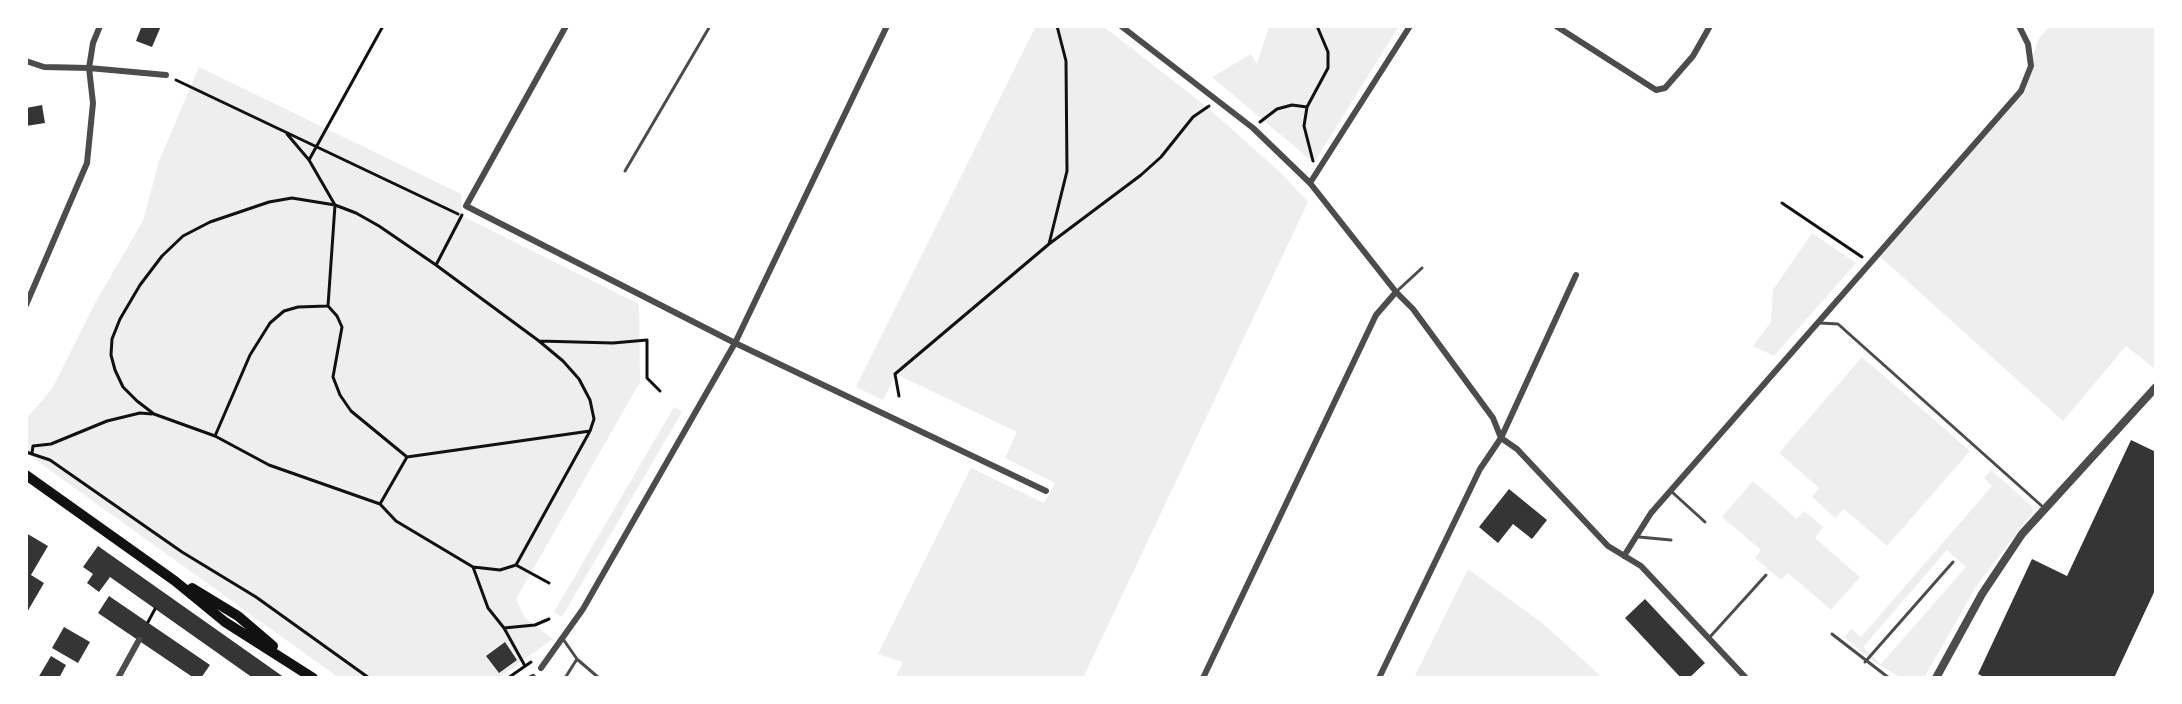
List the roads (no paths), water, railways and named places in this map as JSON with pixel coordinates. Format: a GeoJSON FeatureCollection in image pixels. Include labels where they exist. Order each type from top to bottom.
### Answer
{"type":"FeatureCollection","features":[{"type":"Feature","properties":{"kind":"main road"},"geometry":{"type":"LineString","coordinates":[[26,475],[175,581],[208,597],[243,620],[313,678]]}},
{"type":"Feature","properties":{"kind":"street"},"geometry":{"type":"LineString","coordinates":[[26,305],[87,163],[93,103],[89,68],[93,43],[100,26]]}},
{"type":"Feature","properties":{"kind":"street"},"geometry":{"type":"LineString","coordinates":[[566,26],[466,206],[735,343],[1046,491]]}},
{"type":"Feature","properties":{"kind":"street"},"geometry":{"type":"LineString","coordinates":[[541,668],[563,639],[735,343],[887,26]]}},
{"type":"Feature","properties":{"kind":"street"},"geometry":{"type":"LineString","coordinates":[[1121,26],[1219,99],[1284,155],[1413,309],[1493,418],[1501,438],[1517,449],[1608,546],[1641,566],[1746,678]]}},
{"type":"Feature","properties":{"kind":"street"},"geometry":{"type":"LineString","coordinates":[[1310,183],[1410,26]]}},
{"type":"Feature","properties":{"kind":"street"},"geometry":{"type":"LineString","coordinates":[[1556,26],[1656,90],[1665,88],[1693,56],[1710,26]]}},
{"type":"Feature","properties":{"kind":"street"},"geometry":{"type":"LineString","coordinates":[[1624,556],[1651,513],[2021,91],[2031,66],[2028,44],[2019,26]]}},
{"type":"Feature","properties":{"kind":"street"},"geometry":{"type":"LineString","coordinates":[[26,61],[44,67],[166,75]]}},
{"type":"Feature","properties":{"kind":"street"},"geometry":{"type":"LineString","coordinates":[[1379,678],[1480,469],[1501,438],[1576,275]]}},
{"type":"Feature","properties":{"kind":"street"},"geometry":{"type":"LineString","coordinates":[[1203,678],[1376,315],[1396,292]]}},
{"type":"Feature","properties":{"kind":"street"},"geometry":{"type":"LineString","coordinates":[[1936,678],[1982,594],[2022,534],[2156,387]]}},
{"type":"Feature","properties":{"kind":"street"},"geometry":{"type":"LineString","coordinates":[[118,678],[139,640]]}},
{"type":"Feature","properties":{"kind":"lane"},"geometry":{"type":"LineString","coordinates":[[625,171],[710,26]]}},
{"type":"Feature","properties":{"kind":"lane"},"geometry":{"type":"LineString","coordinates":[[1396,292],[1422,268]]}},
{"type":"Feature","properties":{"kind":"lane"},"geometry":{"type":"LineString","coordinates":[[1816,324],[1838,324],[2045,508]]}},
{"type":"Feature","properties":{"kind":"lane"},"geometry":{"type":"LineString","coordinates":[[1670,491],[1705,522]]}},
{"type":"Feature","properties":{"kind":"lane"},"geometry":{"type":"LineString","coordinates":[[1637,537],[1671,540]]}},
{"type":"Feature","properties":{"kind":"lane"},"geometry":{"type":"LineString","coordinates":[[1865,662],[1953,562]]}},
{"type":"Feature","properties":{"kind":"lane"},"geometry":{"type":"LineString","coordinates":[[1709,638],[1766,575]]}},
{"type":"Feature","properties":{"kind":"lane"},"geometry":{"type":"LineString","coordinates":[[1832,634],[1889,678]]}},
{"type":"Feature","properties":{"kind":"lane"},"geometry":{"type":"LineString","coordinates":[[563,639],[577,659],[599,678]]}},
{"type":"Feature","properties":{"kind":"lane"},"geometry":{"type":"LineString","coordinates":[[565,678],[577,659]]}}]}
